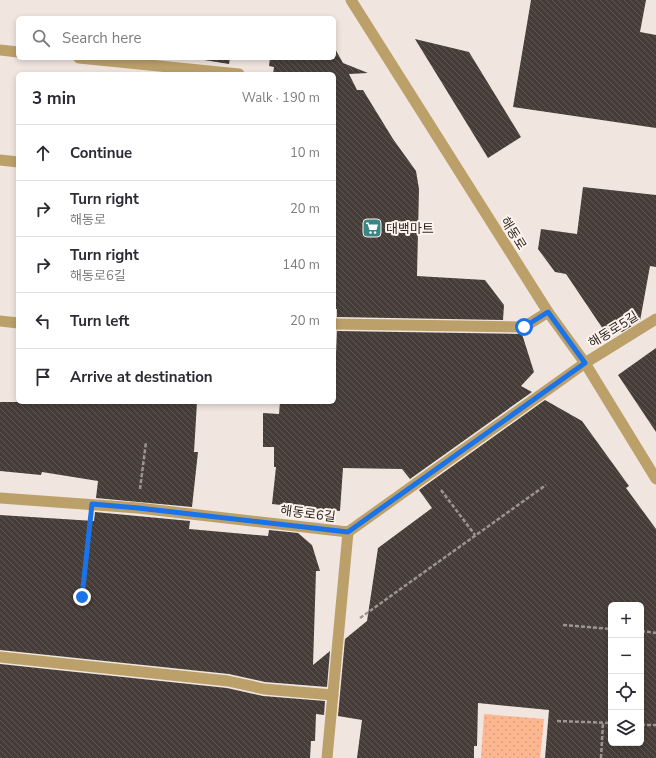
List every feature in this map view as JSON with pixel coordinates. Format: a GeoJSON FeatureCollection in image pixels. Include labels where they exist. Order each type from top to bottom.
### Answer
{"type":"FeatureCollection","features":[{"type":"Feature","properties":{"kind":"street","name":"해동로"},"geometry":{"type":"LineString","coordinates":[[352,0],[548,312],[585,363],[656,479]]}},
{"type":"Feature","properties":{"kind":"street"},"geometry":{"type":"LineString","coordinates":[[0,50],[16,52]]}},
{"type":"Feature","properties":{"kind":"street"},"geometry":{"type":"LineString","coordinates":[[99,60],[219,72]]}},
{"type":"Feature","properties":{"kind":"street"},"geometry":{"type":"LineString","coordinates":[[0,160],[16,162]]}},
{"type":"Feature","properties":{"kind":"street"},"geometry":{"type":"LineString","coordinates":[[336,324],[524,327],[548,312]]}},
{"type":"Feature","properties":{"kind":"street","name":"해동로5길"},"geometry":{"type":"LineString","coordinates":[[585,363],[656,319]]}},
{"type":"Feature","properties":{"kind":"street"},"geometry":{"type":"LineString","coordinates":[[0,321],[16,323]]}},
{"type":"Feature","properties":{"kind":"street","name":"해동로6길"},"geometry":{"type":"LineString","coordinates":[[0,498],[138,508],[348,532],[585,363]]}},
{"type":"Feature","properties":{"kind":"street"},"geometry":{"type":"LineString","coordinates":[[327,758],[348,532]]}},
{"type":"Feature","properties":{"kind":"street"},"geometry":{"type":"LineString","coordinates":[[0,657],[228,681],[264,689],[333,695]]}},
{"type":"Feature","properties":{"kind":"path"},"geometry":{"type":"LineString","coordinates":[[138,508],[146,442]]}},
{"type":"Feature","properties":{"kind":"path"},"geometry":{"type":"LineString","coordinates":[[429,474],[475,535]]}},
{"type":"Feature","properties":{"kind":"path"},"geometry":{"type":"LineString","coordinates":[[339,633],[546,485]]}},
{"type":"Feature","properties":{"kind":"path"},"geometry":{"type":"LineString","coordinates":[[82,597],[92,504]]}},
{"type":"Feature","properties":{"kind":"path"},"geometry":{"type":"LineString","coordinates":[[563,625],[608,629]]}},
{"type":"Feature","properties":{"kind":"path"},"geometry":{"type":"LineString","coordinates":[[644,631],[656,633]]}},
{"type":"Feature","properties":{"kind":"path"},"geometry":{"type":"LineString","coordinates":[[558,721],[608,723]]}},
{"type":"Feature","properties":{"kind":"path"},"geometry":{"type":"LineString","coordinates":[[601,758],[604,723]]}},
{"type":"Feature","properties":{"kind":"path"},"geometry":{"type":"LineString","coordinates":[[644,725],[656,725]]}},
{"type":"Feature","properties":{"kind":"shaded area"},"geometry":{"type":"Polygon","coordinates":[[[484,714],[544,719],[540,758],[481,758],[484,714]]]}},
{"type":"Feature","properties":{"kind":"building"},"geometry":{"type":"Polygon","coordinates":[[[531,0],[646,0],[640,32],[656,35],[656,128],[513,107],[531,0]]]}},
{"type":"Feature","properties":{"kind":"building"},"geometry":{"type":"Polygon","coordinates":[[[415,39],[469,52],[521,137],[488,158],[415,39]]]}},
{"type":"Feature","properties":{"kind":"building"},"geometry":{"type":"Polygon","coordinates":[[[336,51],[343,63],[368,73],[349,74],[357,90],[363,90],[393,139],[416,171],[419,189],[417,276],[485,280],[504,305],[503,320],[337,317],[336,72],[273,72],[274,67],[269,66],[270,60],[336,60],[336,51]]]}},
{"type":"Feature","properties":{"kind":"building"},"geometry":{"type":"Polygon","coordinates":[[[204,60],[230,60],[229,64],[204,60]]]}},
{"type":"Feature","properties":{"kind":"building"},"geometry":{"type":"Polygon","coordinates":[[[583,187],[656,195],[656,267],[650,266],[640,321],[622,332],[603,329],[566,274],[555,272],[538,249],[541,229],[577,234],[583,187]]]}},
{"type":"Feature","properties":{"kind":"building"},"geometry":{"type":"Polygon","coordinates":[[[337,331],[522,334],[534,372],[521,386],[532,392],[410,479],[402,469],[343,468],[340,511],[272,504],[276,467],[274,467],[274,447],[263,447],[263,413],[279,414],[280,404],[336,404],[337,331]]]}},
{"type":"Feature","properties":{"kind":"building"},"geometry":{"type":"Polygon","coordinates":[[[656,348],[656,432],[618,375],[656,348]]]}},
{"type":"Feature","properties":{"kind":"building"},"geometry":{"type":"Polygon","coordinates":[[[545,400],[582,421],[629,486],[626,488],[656,529],[656,758],[545,758],[549,710],[478,703],[477,746],[474,746],[474,758],[357,758],[362,720],[338,716],[345,639],[367,621],[378,548],[432,508],[419,490],[545,400]]]}},
{"type":"Feature","properties":{"kind":"building"},"geometry":{"type":"Polygon","coordinates":[[[0,402],[16,402],[16,404],[197,404],[194,452],[198,452],[192,507],[96,498],[98,481],[42,472],[41,475],[0,471],[0,402]]]}},
{"type":"Feature","properties":{"kind":"building"},"geometry":{"type":"Polygon","coordinates":[[[95,512],[190,521],[189,529],[268,536],[269,530],[298,533],[312,545],[320,571],[316,571],[313,665],[330,651],[327,687],[265,682],[229,674],[0,650],[0,515],[94,521],[95,512]]]}},
{"type":"Feature","properties":{"kind":"building"},"geometry":{"type":"Polygon","coordinates":[[[0,664],[227,688],[263,696],[325,701],[324,715],[316,714],[315,741],[311,741],[310,758],[0,758],[0,664]]]}},
{"type":"Feature","properties":{"kind":"place","name":"대백마트"},"geometry":{"type":"Point","coordinates":[372,228]}},
{"type":"Feature","properties":{"kind":"route"},"geometry":{"type":"LineString","coordinates":[[82,597],[92,504],[348,532],[585,363],[548,312],[524,327]]}}]}
